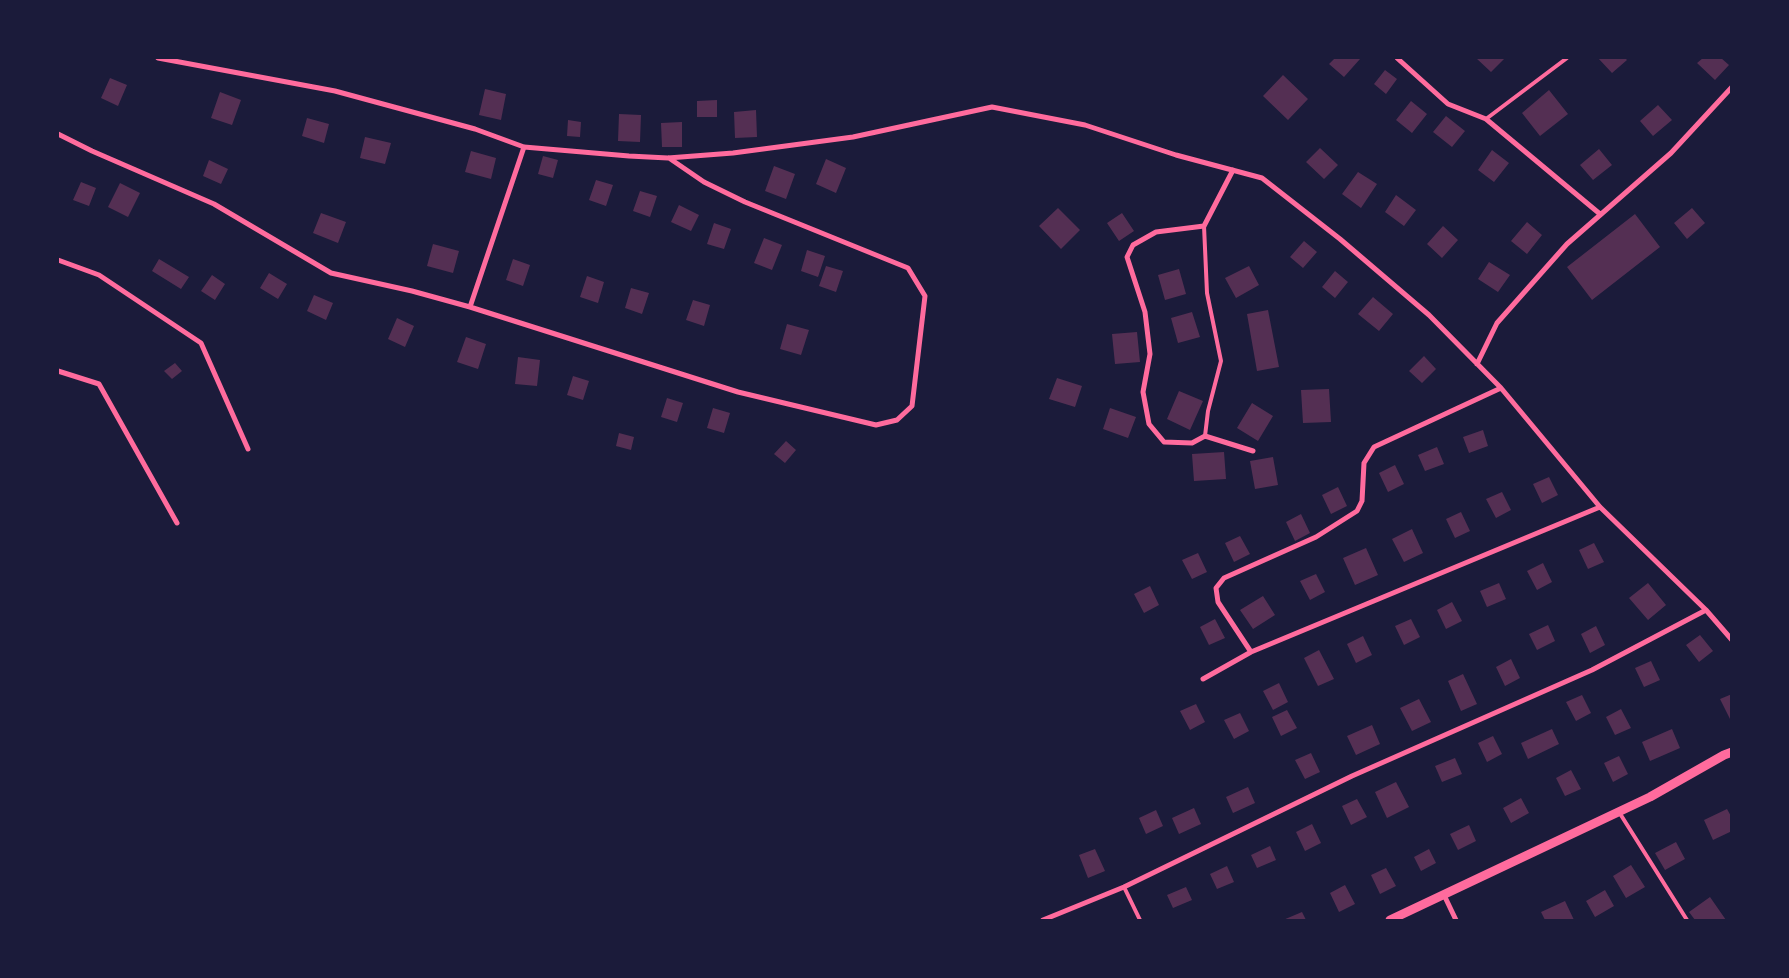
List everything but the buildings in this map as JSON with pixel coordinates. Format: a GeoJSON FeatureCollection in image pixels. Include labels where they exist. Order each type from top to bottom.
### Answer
{"type":"FeatureCollection","features":[{"type":"Feature","properties":{"kind":"street"},"geometry":{"type":"LineString","coordinates":[[158,58],[335,91],[475,129],[524,147],[668,158],[733,153],[854,137],[992,107],[1085,124],[1176,155],[1262,178],[1340,239],[1429,315],[1501,388],[1600,507],[1706,610],[1732,640]]}},
{"type":"Feature","properties":{"kind":"street"},"geometry":{"type":"LineString","coordinates":[[1397,58],[1448,104],[1486,119],[1600,214]]}},
{"type":"Feature","properties":{"kind":"street"},"geometry":{"type":"LineString","coordinates":[[1477,364],[1497,323],[1567,244],[1671,153],[1732,87]]}},
{"type":"Feature","properties":{"kind":"street"},"geometry":{"type":"LineString","coordinates":[[58,134],[92,151],[214,204],[331,273],[412,291],[738,392],[876,425],[897,420],[912,406],[925,296],[908,268],[745,202],[704,182],[668,158]]}},
{"type":"Feature","properties":{"kind":"street"},"geometry":{"type":"LineString","coordinates":[[470,308],[524,147]]}},
{"type":"Feature","properties":{"kind":"street"},"geometry":{"type":"LineString","coordinates":[[1234,170],[1204,226],[1156,232],[1133,245],[1126,257],[1145,312],[1150,354],[1143,392],[1149,424],[1164,442],[1192,443],[1205,436],[1253,451]]}},
{"type":"Feature","properties":{"kind":"street"},"geometry":{"type":"LineString","coordinates":[[58,260],[99,275],[201,343],[248,449]]}},
{"type":"Feature","properties":{"kind":"street"},"geometry":{"type":"LineString","coordinates":[[58,371],[99,384],[177,523]]}},
{"type":"Feature","properties":{"kind":"street"},"geometry":{"type":"LineString","coordinates":[[1251,652],[1218,602],[1216,588],[1224,578],[1316,537],[1357,511],[1362,502],[1364,463],[1374,447],[1501,388]]}},
{"type":"Feature","properties":{"kind":"street"},"geometry":{"type":"LineString","coordinates":[[1203,679],[1251,652],[1600,507]]}},
{"type":"Feature","properties":{"kind":"street"},"geometry":{"type":"LineString","coordinates":[[1043,920],[1124,887],[1352,776],[1592,670],[1706,610]]}},
{"type":"Feature","properties":{"kind":"street"},"geometry":{"type":"LineString","coordinates":[[1390,920],[1650,797],[1732,752]]}},
{"type":"Feature","properties":{"kind":"street"},"geometry":{"type":"LineString","coordinates":[[1444,895],[1456,920]]}},
{"type":"Feature","properties":{"kind":"lane"},"geometry":{"type":"LineString","coordinates":[[1486,119],[1567,58]]}},
{"type":"Feature","properties":{"kind":"lane"},"geometry":{"type":"LineString","coordinates":[[1204,226],[1207,293],[1220,361],[1208,410],[1205,436]]}},
{"type":"Feature","properties":{"kind":"lane"},"geometry":{"type":"LineString","coordinates":[[1619,812],[1687,920]]}},
{"type":"Feature","properties":{"kind":"lane"},"geometry":{"type":"LineString","coordinates":[[1124,887],[1140,920]]}}]}
